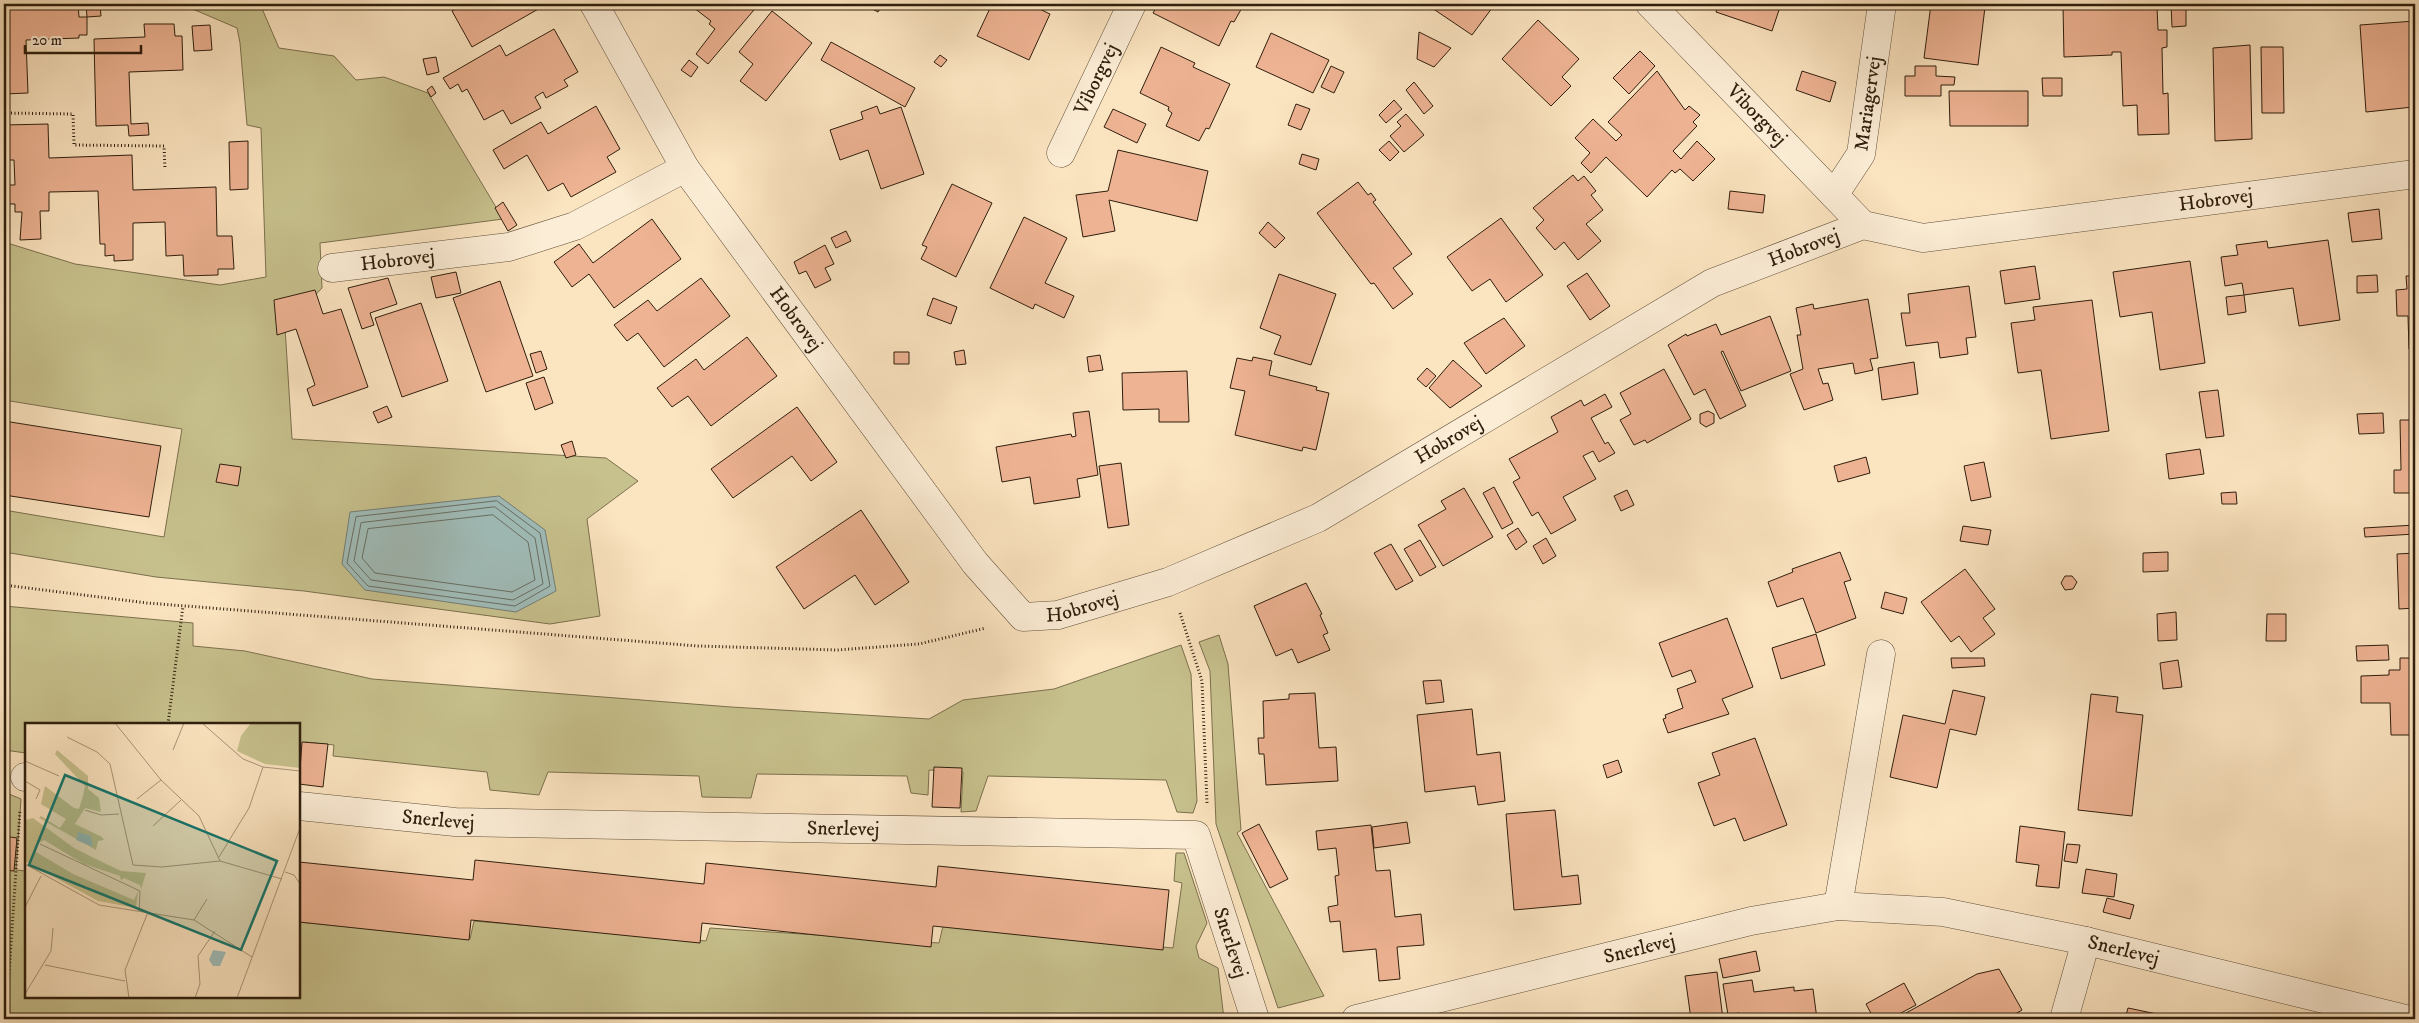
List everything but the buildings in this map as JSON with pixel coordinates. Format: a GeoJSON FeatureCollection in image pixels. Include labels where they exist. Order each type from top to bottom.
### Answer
{"type":"FeatureCollection","features":[{"type":"Feature","properties":{"kind":"street","name":"Hobrovej"},"geometry":{"type":"LineString","coordinates":[[594,4],[686,168],[975,563],[1023,617],[1058,615],[1168,582],[1318,518],[1712,283],[1863,225],[1923,238],[2415,174]]}},
{"type":"Feature","properties":{"kind":"street","name":"Viborgvej"},"geometry":{"type":"LineString","coordinates":[[1061,152],[1132,4]]}},
{"type":"Feature","properties":{"kind":"street","name":"Viborgvej"},"geometry":{"type":"LineString","coordinates":[[1650,4],[1863,225]]}},
{"type":"Feature","properties":{"kind":"street","name":"Mariagervej"},"geometry":{"type":"LineString","coordinates":[[1834,194],[1861,154],[1882,4]]}},
{"type":"Feature","properties":{"kind":"street","name":"Hobrovej"},"geometry":{"type":"LineString","coordinates":[[332,268],[509,248],[575,226],[686,168]]}},
{"type":"Feature","properties":{"kind":"street"},"geometry":{"type":"LineString","coordinates":[[1838,906],[1881,654]]}},
{"type":"Feature","properties":{"kind":"street","name":"Snerlevej"},"geometry":{"type":"LineString","coordinates":[[300,806],[455,822],[1196,835],[1255,1019]]}},
{"type":"Feature","properties":{"kind":"street","name":"Snerlevej"},"geometry":{"type":"LineString","coordinates":[[1358,1019],[1751,921],[1838,906],[1943,912],[2086,941],[2406,1019]]}},
{"type":"Feature","properties":{"kind":"street"},"geometry":{"type":"LineString","coordinates":[[2064,1019],[2086,941]]}},
{"type":"Feature","properties":{"kind":"path"},"geometry":{"type":"LineString","coordinates":[[4,113],[73,114],[74,145],[164,146],[165,169]]}},
{"type":"Feature","properties":{"kind":"path"},"geometry":{"type":"LineString","coordinates":[[4,585],[183,606],[698,646],[837,650],[919,644],[1023,617]]}},
{"type":"Feature","properties":{"kind":"path"},"geometry":{"type":"LineString","coordinates":[[168,723],[183,606]]}},
{"type":"Feature","properties":{"kind":"path"},"geometry":{"type":"LineString","coordinates":[[1190,643],[1202,681],[1207,777],[1208,816],[1196,835]]}},
{"type":"Feature","properties":{"kind":"path"},"geometry":{"type":"LineString","coordinates":[[6,1019],[21,799],[25,781]]}},
{"type":"Feature","properties":{"kind":"shaded area"},"geometry":{"type":"Polygon","coordinates":[[[181,4],[260,4],[279,48],[334,56],[356,80],[384,77],[428,93],[503,219],[320,243],[322,288],[285,327],[292,439],[606,458],[638,481],[587,519],[600,616],[550,624],[304,591],[156,577],[4,552],[4,510],[164,537],[182,429],[4,400],[4,242],[75,264],[220,285],[266,277],[261,128],[247,125],[237,28],[181,4]]]}},
{"type":"Feature","properties":{"kind":"shaded area"},"geometry":{"type":"Polygon","coordinates":[[[4,606],[193,623],[193,646],[245,651],[372,679],[731,707],[929,719],[963,700],[1054,689],[1181,645],[1191,674],[1197,801],[1193,813],[1177,812],[1166,780],[988,776],[976,811],[961,812],[963,772],[929,770],[928,795],[911,793],[907,776],[757,774],[751,798],[702,797],[699,776],[548,772],[539,795],[490,790],[487,772],[333,756],[334,745],[305,742],[300,771],[300,723],[25,723],[25,753],[4,750],[4,606]]]}},
{"type":"Feature","properties":{"kind":"shaded area"},"geometry":{"type":"Polygon","coordinates":[[[1219,635],[1228,664],[1241,830],[1237,833],[1324,996],[1278,1008],[1216,824],[1210,671],[1199,642],[1219,635]]]}},
{"type":"Feature","properties":{"kind":"shaded area"},"geometry":{"type":"Polygon","coordinates":[[[4,792],[21,799],[16,870],[25,871],[25,998],[300,998],[300,922],[470,939],[474,921],[706,941],[710,928],[939,943],[943,926],[1173,948],[1182,883],[1174,881],[1176,853],[1184,853],[1207,923],[1196,946],[1199,958],[1218,968],[1224,1019],[35,1019],[4,1013],[4,792]]]}},
{"type":"Feature","properties":{"kind":"water"},"geometry":{"type":"Polygon","coordinates":[[[499,496],[545,530],[556,591],[516,612],[365,590],[342,564],[350,512],[499,496]]]}}]}
